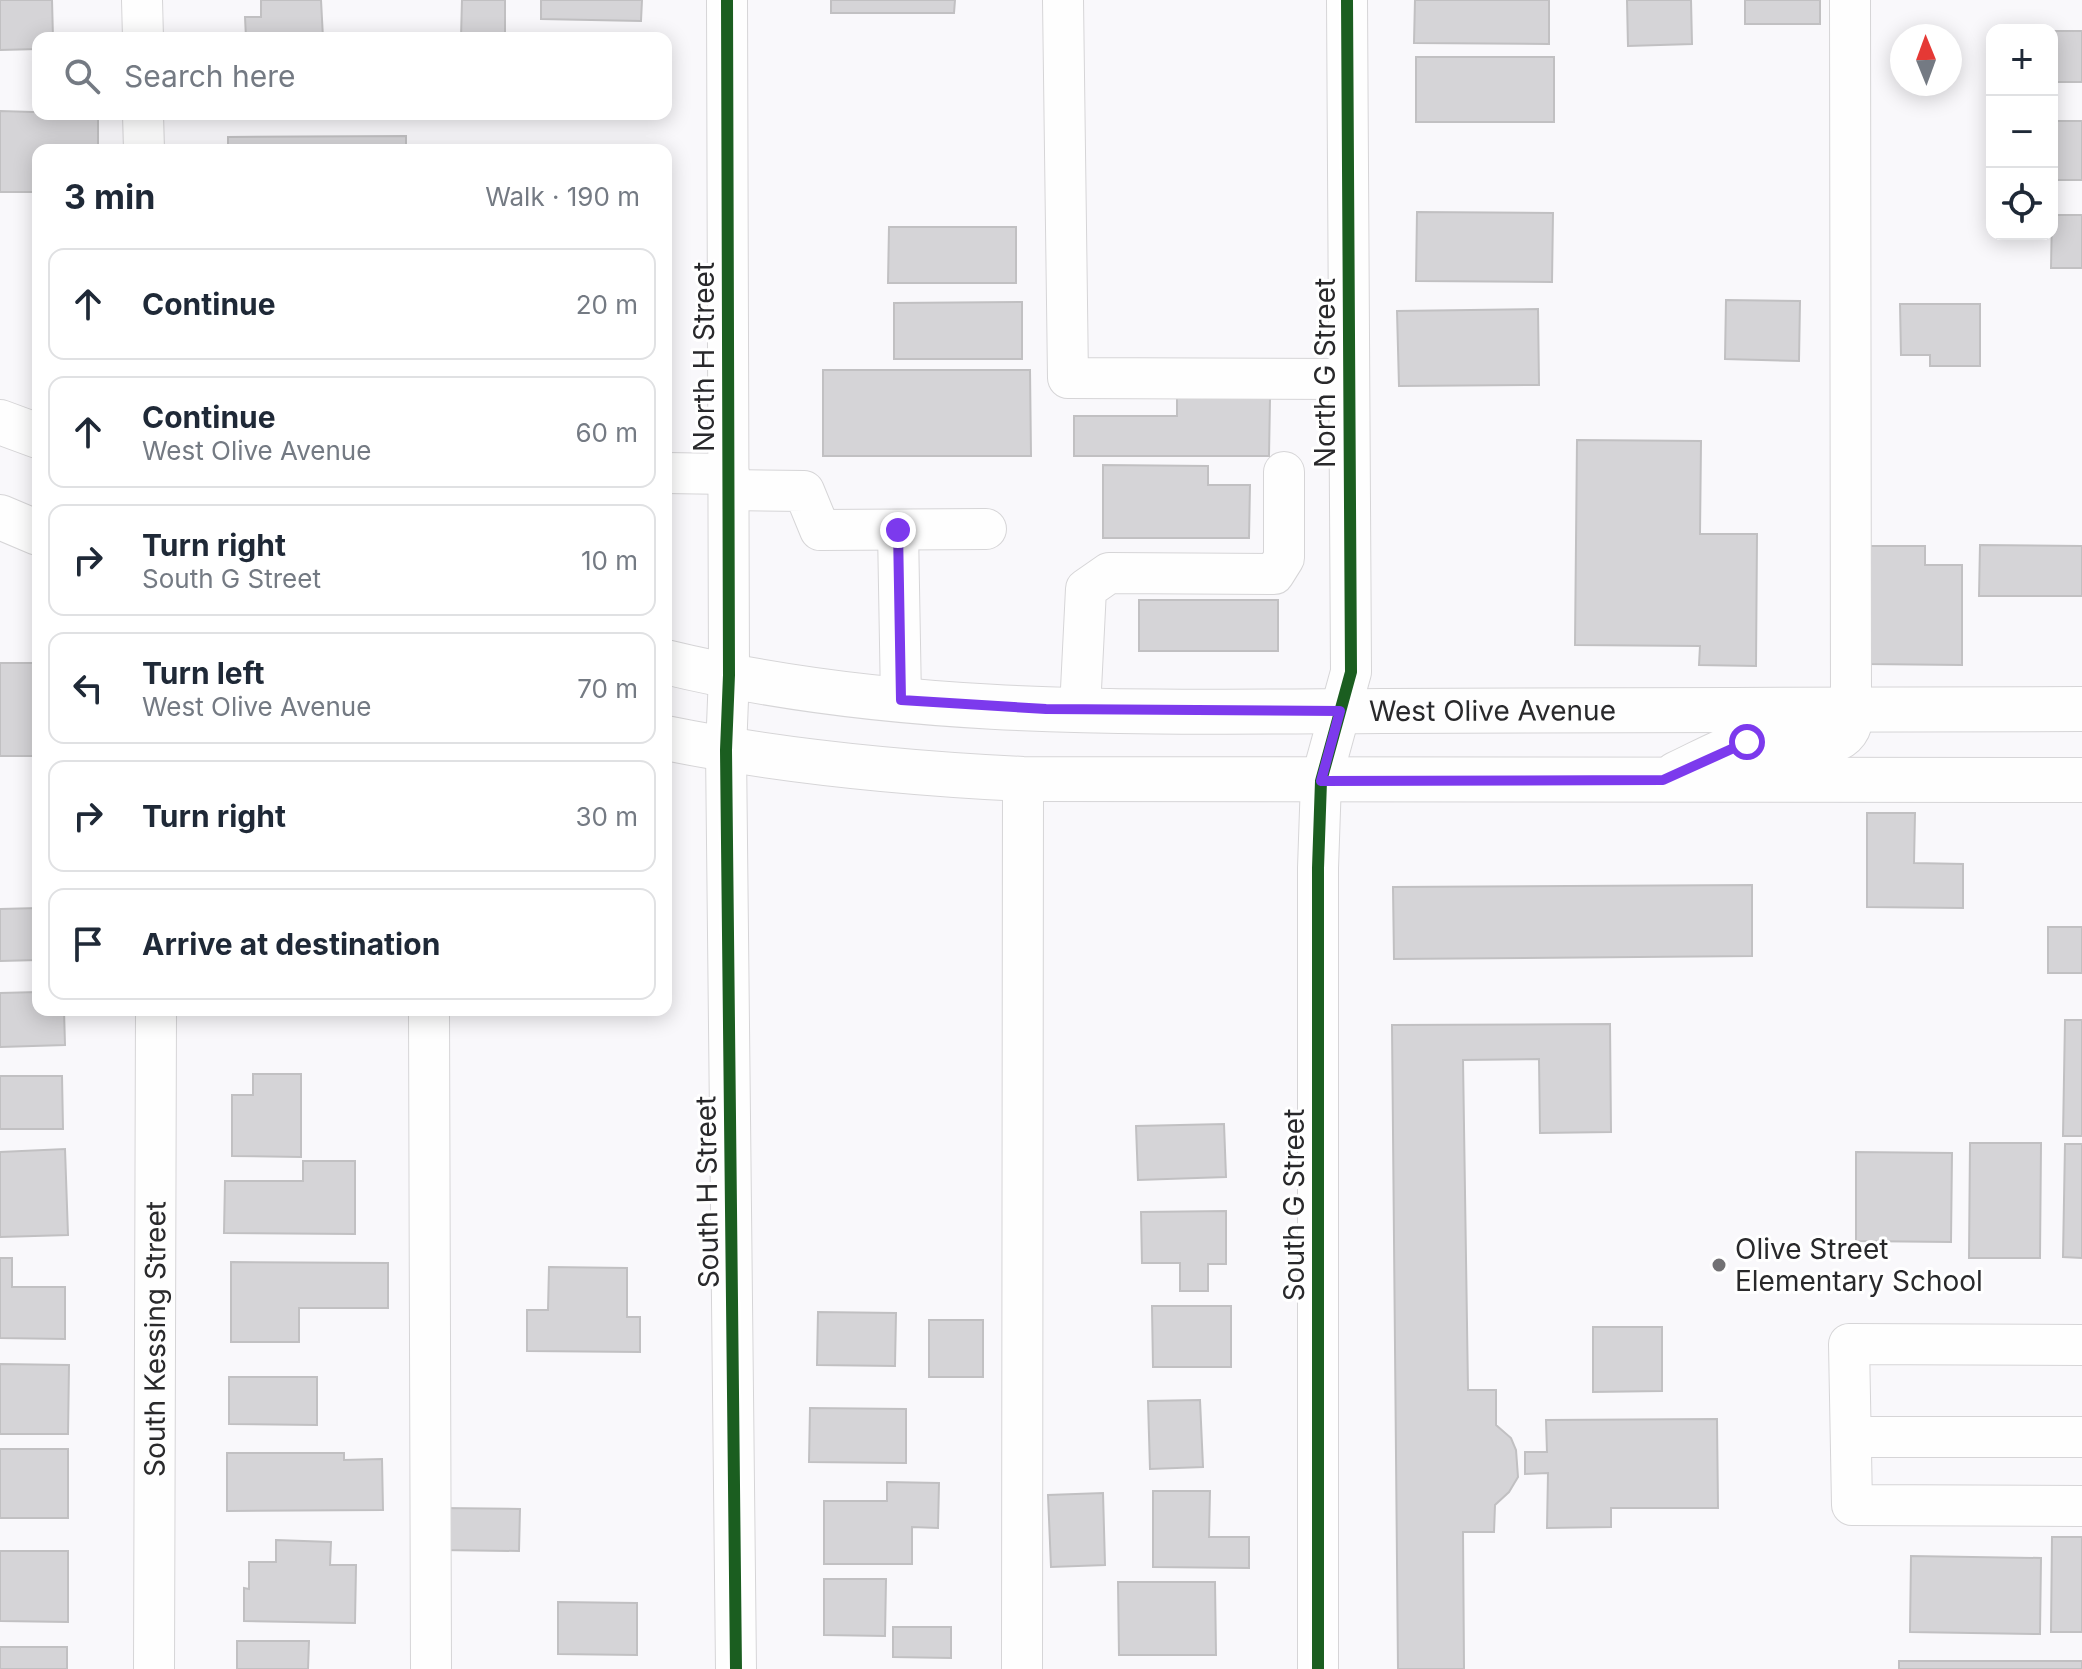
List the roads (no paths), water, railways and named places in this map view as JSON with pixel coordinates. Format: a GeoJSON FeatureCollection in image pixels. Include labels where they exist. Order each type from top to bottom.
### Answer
{"type":"FeatureCollection","features":[{"type":"Feature","properties":{"kind":"main road"},"geometry":{"type":"LineString","coordinates":[[0,422],[32,434]]}},
{"type":"Feature","properties":{"kind":"main road"},"geometry":{"type":"LineString","coordinates":[[0,517],[32,530]]}},
{"type":"Feature","properties":{"kind":"main road","name":"West Olive Avenue"},"geometry":{"type":"LineString","coordinates":[[672,667],[728,713],[876,770],[1023,779],[1331,745],[1851,710],[2082,709]]}},
{"type":"Feature","properties":{"kind":"main road","name":"West Olive Avenue"},"geometry":{"type":"LineString","coordinates":[[672,736],[728,713],[861,697],[1080,709],[1331,745],[1663,780],[2082,780]]}},
{"type":"Feature","properties":{"kind":"main road"},"geometry":{"type":"LineString","coordinates":[[1663,780],[1747,742],[1817,743],[1835,740],[1847,733],[1852,725],[1851,710]]}},
{"type":"Feature","properties":{"kind":"street"},"geometry":{"type":"LineString","coordinates":[[142,0],[143,32]]}},
{"type":"Feature","properties":{"kind":"street","name":"North H Street"},"geometry":{"type":"LineString","coordinates":[[727,0],[728,713]]}},
{"type":"Feature","properties":{"kind":"street"},"geometry":{"type":"LineString","coordinates":[[1063,0],[1068,378],[1349,379]]}},
{"type":"Feature","properties":{"kind":"street","name":"North G Street"},"geometry":{"type":"LineString","coordinates":[[1331,745],[1351,672],[1347,0]]}},
{"type":"Feature","properties":{"kind":"street"},"geometry":{"type":"LineString","coordinates":[[1850,0],[1851,710]]}},
{"type":"Feature","properties":{"kind":"street"},"geometry":{"type":"LineString","coordinates":[[143,120],[144,144]]}},
{"type":"Feature","properties":{"kind":"street"},"geometry":{"type":"LineString","coordinates":[[672,474],[804,491],[820,530],[986,529]]}},
{"type":"Feature","properties":{"kind":"street"},"geometry":{"type":"LineString","coordinates":[[1080,709],[1086,589],[1109,573],[1274,574],[1284,558],[1284,488],[1349,503]]}},
{"type":"Feature","properties":{"kind":"street"},"geometry":{"type":"LineString","coordinates":[[898,530],[901,700]]}},
{"type":"Feature","properties":{"kind":"street","name":"South H Street"},"geometry":{"type":"LineString","coordinates":[[728,713],[736,1669]]}},
{"type":"Feature","properties":{"kind":"street","name":"South G Street"},"geometry":{"type":"LineString","coordinates":[[1318,1669],[1318,868],[1331,745]]}},
{"type":"Feature","properties":{"kind":"street"},"geometry":{"type":"LineString","coordinates":[[1022,1669],[1023,779]]}},
{"type":"Feature","properties":{"kind":"street","name":"South Kessing Street"},"geometry":{"type":"LineString","coordinates":[[154,1669],[156,1016]]}},
{"type":"Feature","properties":{"kind":"street"},"geometry":{"type":"LineString","coordinates":[[429,1016],[431,1669]]}},
{"type":"Feature","properties":{"kind":"street"},"geometry":{"type":"LineString","coordinates":[[2082,1345],[1849,1344],[1852,1505],[2082,1506]]}},
{"type":"Feature","properties":{"kind":"street"},"geometry":{"type":"LineString","coordinates":[[1851,1437],[2082,1437]]}},
{"type":"Feature","properties":{"kind":"place","name":"Olive Street Elementary School"},"geometry":{"type":"Point","coordinates":[1719,1265]}}]}
